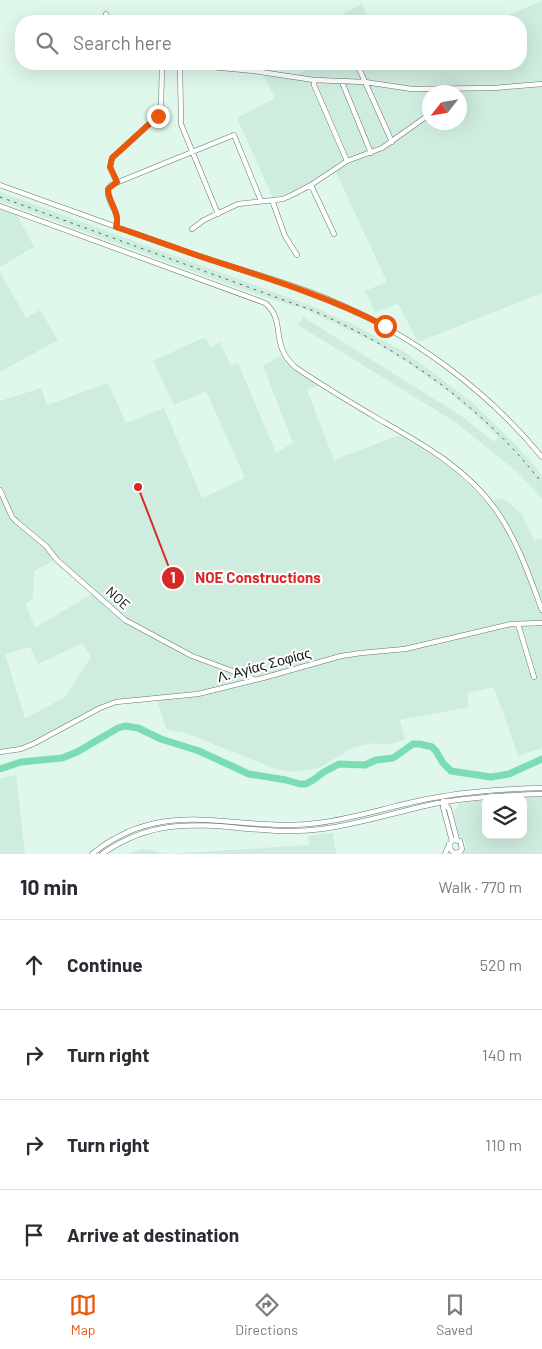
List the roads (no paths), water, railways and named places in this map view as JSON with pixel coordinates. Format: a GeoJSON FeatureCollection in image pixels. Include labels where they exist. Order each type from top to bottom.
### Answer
{"type":"FeatureCollection","features":[{"type":"Feature","properties":{"kind":"street"},"geometry":{"type":"LineString","coordinates":[[117,182],[110,167],[112,158],[156,120],[160,114],[162,70]]}},
{"type":"Feature","properties":{"kind":"street"},"geometry":{"type":"LineString","coordinates":[[180,70],[181,124],[218,214]]}},
{"type":"Feature","properties":{"kind":"street"},"geometry":{"type":"LineString","coordinates":[[243,70],[314,80],[365,82],[422,89]]}},
{"type":"Feature","properties":{"kind":"street"},"geometry":{"type":"LineString","coordinates":[[360,70],[392,142]]}},
{"type":"Feature","properties":{"kind":"street"},"geometry":{"type":"LineString","coordinates":[[314,80],[314,85],[347,161]]}},
{"type":"Feature","properties":{"kind":"street"},"geometry":{"type":"LineString","coordinates":[[342,82],[371,153]]}},
{"type":"Feature","properties":{"kind":"street"},"geometry":{"type":"LineString","coordinates":[[467,89],[542,84]]}},
{"type":"Feature","properties":{"kind":"street"},"geometry":{"type":"LineString","coordinates":[[192,229],[204,220],[238,204],[292,196],[347,161],[371,153],[392,142],[422,120]]}},
{"type":"Feature","properties":{"kind":"street"},"geometry":{"type":"LineString","coordinates":[[116,227],[117,213],[108,194],[108,189],[117,182],[234,135],[261,201]]}},
{"type":"Feature","properties":{"kind":"street"},"geometry":{"type":"LineString","coordinates":[[0,185],[184,251],[305,290],[364,315],[430,354],[475,389],[505,416],[542,457]]}},
{"type":"Feature","properties":{"kind":"street"},"geometry":{"type":"LineString","coordinates":[[311,185],[334,234]]}},
{"type":"Feature","properties":{"kind":"street"},"geometry":{"type":"LineString","coordinates":[[272,200],[285,236],[297,255]]}},
{"type":"Feature","properties":{"kind":"street"},"geometry":{"type":"LineString","coordinates":[[0,206],[264,303],[272,310],[276,317],[281,350],[290,362],[303,372],[423,445],[450,464],[487,498],[516,544],[542,610]]}},
{"type":"Feature","properties":{"kind":"street","name":"NOE"},"geometry":{"type":"LineString","coordinates":[[0,490],[12,517],[125,620],[192,656],[255,680]]}},
{"type":"Feature","properties":{"kind":"street"},"geometry":{"type":"LineString","coordinates":[[518,624],[534,677]]}},
{"type":"Feature","properties":{"kind":"street","name":"Λ. Αγίας Σοφίας"},"geometry":{"type":"LineString","coordinates":[[0,752],[21,749],[35,743],[100,708],[116,702],[198,694],[340,656],[405,648],[518,624],[542,624]]}},
{"type":"Feature","properties":{"kind":"street"},"geometry":{"type":"LineString","coordinates":[[92,854],[110,841],[133,830],[171,820],[197,818],[272,824],[316,824],[449,795],[542,788]]}},
{"type":"Feature","properties":{"kind":"street"},"geometry":{"type":"LineString","coordinates":[[102,854],[123,841],[144,832],[164,827],[202,825],[272,831],[309,831],[346,825],[445,802],[542,794]]}},
{"type":"Feature","properties":{"kind":"street"},"geometry":{"type":"LineString","coordinates":[[445,802],[449,795]]}},
{"type":"Feature","properties":{"kind":"street"},"geometry":{"type":"LineString","coordinates":[[439,797],[448,806],[453,842],[450,850],[455,854],[462,850]]}},
{"type":"Feature","properties":{"kind":"street"},"geometry":{"type":"LineString","coordinates":[[448,814],[459,800]]}},
{"type":"Feature","properties":{"kind":"street"},"geometry":{"type":"LineString","coordinates":[[432,805],[448,814]]}},
{"type":"Feature","properties":{"kind":"street"},"geometry":{"type":"LineString","coordinates":[[453,842],[462,844],[462,850]]}},
{"type":"Feature","properties":{"kind":"street"},"geometry":{"type":"LineString","coordinates":[[445,854],[453,842]]}},
{"type":"Feature","properties":{"kind":"street"},"geometry":{"type":"LineString","coordinates":[[462,850],[467,854]]}},
{"type":"Feature","properties":{"kind":"waterway"},"geometry":{"type":"LineString","coordinates":[[0,769],[21,762],[62,758],[125,726],[138,728],[161,739],[199,751],[249,774],[300,784],[306,784],[339,764],[365,765],[376,760],[393,758],[413,744],[432,747],[451,771],[491,777],[509,774],[542,759]]}},
{"type":"Feature","properties":{"kind":"railway"},"geometry":{"type":"LineString","coordinates":[[0,197],[314,311],[347,326],[409,362],[467,405],[494,429],[542,483]]}},
{"type":"Feature","properties":{"kind":"place","name":"NOE Constructions"},"geometry":{"type":"Point","coordinates":[138,487]}}]}
